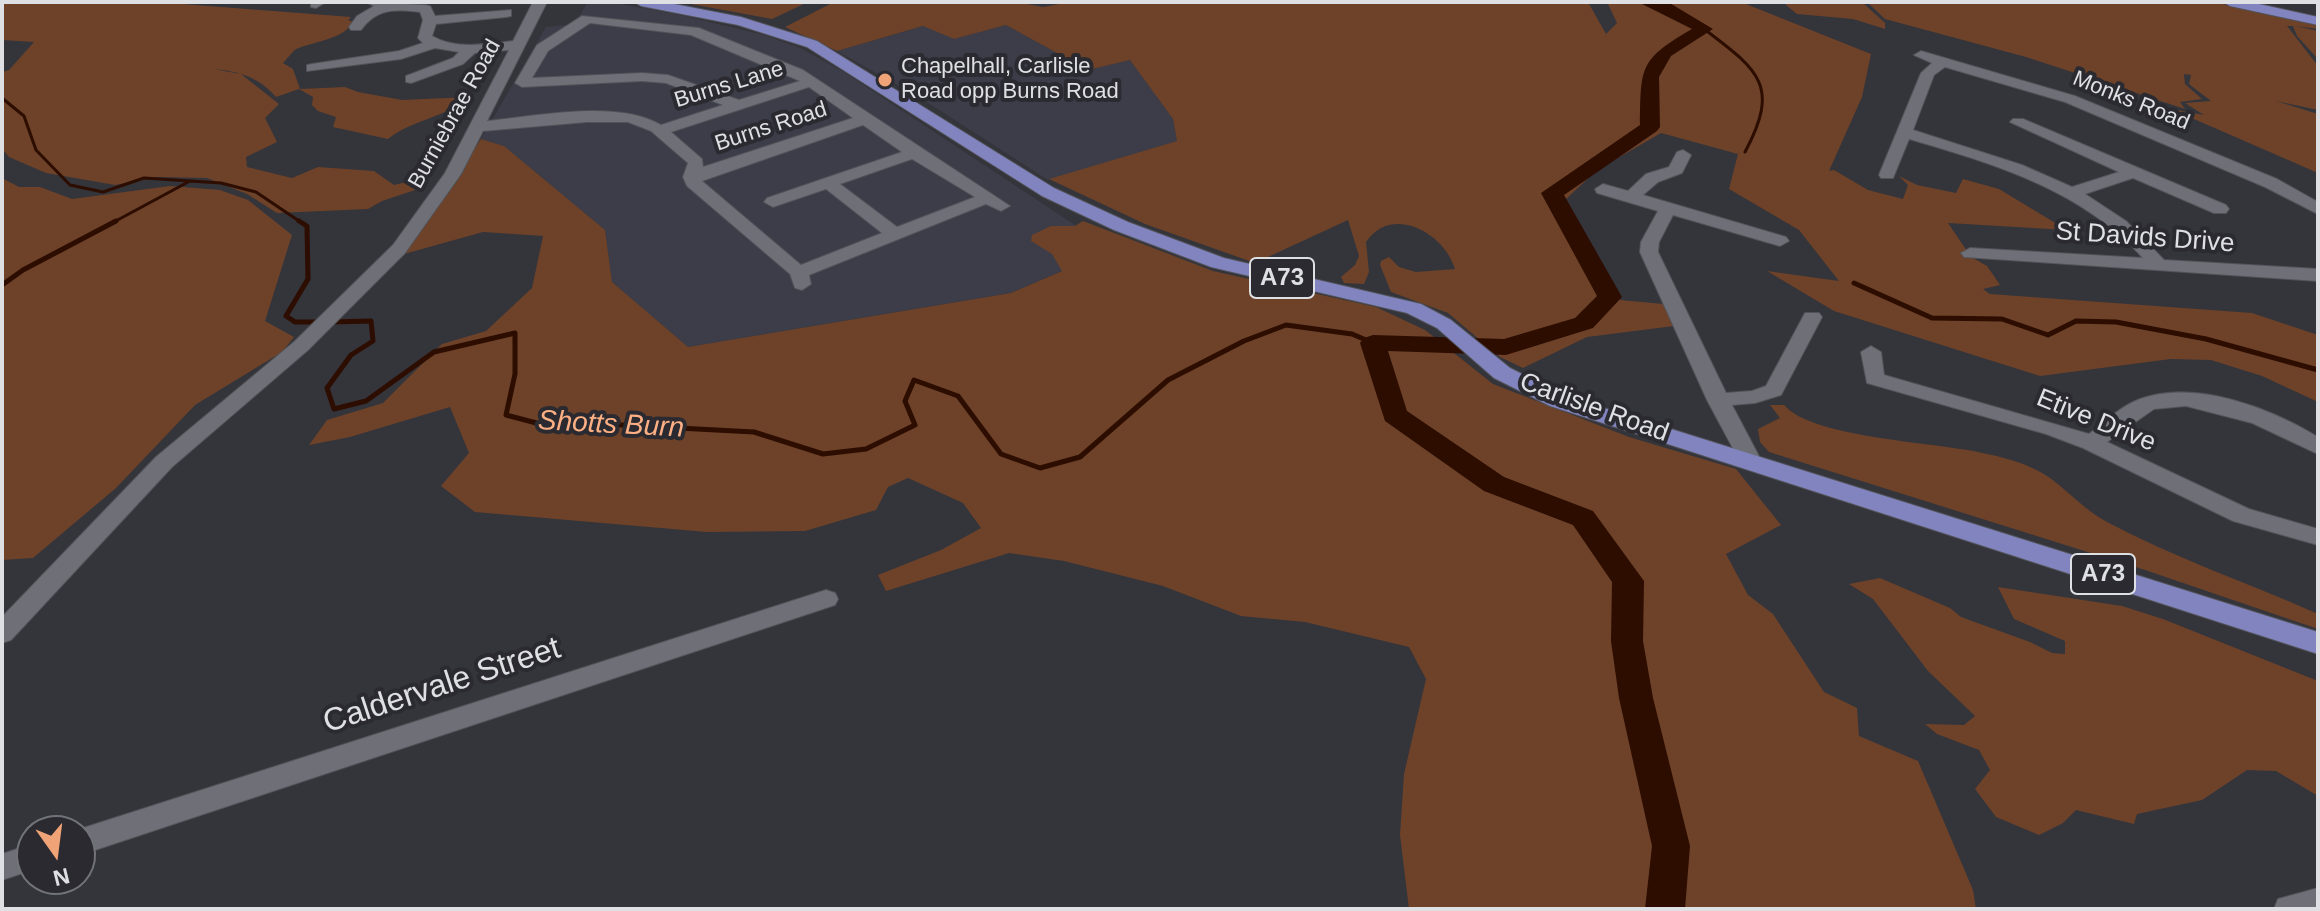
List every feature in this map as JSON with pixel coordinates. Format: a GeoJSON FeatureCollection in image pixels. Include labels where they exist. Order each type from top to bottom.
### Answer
{"type":"FeatureCollection","features":[{"type":"Feature","properties":{"kind":"main road","name":"Carlisle Road"},"geometry":{"type":"LineString","coordinates":[[641,2],[741,21],[812,44],[1048,192],[1166,245],[1247,271],[1385,299],[1414,308],[1444,324],[1502,373],[1558,401],[2318,643]]}},
{"type":"Feature","properties":{"kind":"main road"},"geometry":{"type":"LineString","coordinates":[[2230,2],[2318,21]]}},
{"type":"Feature","properties":{"kind":"street"},"geometry":{"type":"LineString","coordinates":[[356,22],[380,3],[425,9],[430,20],[425,38],[433,44]]}},
{"type":"Feature","properties":{"kind":"street","name":"Burniebrae Road"},"geometry":{"type":"LineString","coordinates":[[2,633],[164,462],[301,346],[399,249],[453,174],[542,3]]}},
{"type":"Feature","properties":{"kind":"street"},"geometry":{"type":"LineString","coordinates":[[430,20],[508,16],[521,9]]}},
{"type":"Feature","properties":{"kind":"street"},"geometry":{"type":"LineString","coordinates":[[477,127],[637,119],[660,130],[694,169],[693,182],[800,278],[896,235],[993,202],[914,153],[798,73],[694,31],[587,19],[542,48],[522,83],[642,77],[668,79],[735,104]]}},
{"type":"Feature","properties":{"kind":"street"},"geometry":{"type":"LineString","coordinates":[[312,68],[340,60],[401,55],[433,44],[472,48],[520,45]]}},
{"type":"Feature","properties":{"kind":"street"},"geometry":{"type":"LineString","coordinates":[[411,79],[458,61],[472,48]]}},
{"type":"Feature","properties":{"kind":"street","name":"Monks Road"},"geometry":{"type":"LineString","coordinates":[[1921,55],[2070,99],[2271,183],[2318,209]]}},
{"type":"Feature","properties":{"kind":"street"},"geometry":{"type":"LineString","coordinates":[[1887,175],[1928,73],[1943,61]]}},
{"type":"Feature","properties":{"kind":"street","name":"Burns Lane"},"geometry":{"type":"LineString","coordinates":[[660,130],[811,82]]}},
{"type":"Feature","properties":{"kind":"street","name":"Burns Road"},"geometry":{"type":"LineString","coordinates":[[694,169],[858,115]]}},
{"type":"Feature","properties":{"kind":"street"},"geometry":{"type":"LineString","coordinates":[[2018,122],[2220,209]]}},
{"type":"Feature","properties":{"kind":"street"},"geometry":{"type":"LineString","coordinates":[[1903,132],[1997,160],[2071,193],[2121,226],[2159,265]]}},
{"type":"Feature","properties":{"kind":"street"},"geometry":{"type":"LineString","coordinates":[[773,202],[914,153]]}},
{"type":"Feature","properties":{"kind":"street"},"geometry":{"type":"LineString","coordinates":[[1630,198],[1652,178],[1676,170],[1683,155]]}},
{"type":"Feature","properties":{"kind":"street"},"geometry":{"type":"LineString","coordinates":[[2071,193],[2134,172]]}},
{"type":"Feature","properties":{"kind":"street"},"geometry":{"type":"LineString","coordinates":[[828,183],[896,235]]}},
{"type":"Feature","properties":{"kind":"street"},"geometry":{"type":"LineString","coordinates":[[1603,189],[1780,241]]}},
{"type":"Feature","properties":{"kind":"street"},"geometry":{"type":"LineString","coordinates":[[1668,209],[1650,242],[1649,252],[1693,340],[1717,400],[1751,462]]}},
{"type":"Feature","properties":{"kind":"street","name":"St Davids Drive"},"geometry":{"type":"LineString","coordinates":[[1970,253],[2318,275]]}},
{"type":"Feature","properties":{"kind":"street"},"geometry":{"type":"LineString","coordinates":[[1717,400],[1755,397],[1774,390],[1812,317]]}},
{"type":"Feature","properties":{"kind":"street","name":"Etive Drive"},"geometry":{"type":"LineString","coordinates":[[1871,352],[1874,379],[2054,429],[2091,443],[2241,515],[2318,537]]}},
{"type":"Feature","properties":{"kind":"street"},"geometry":{"type":"LineString","coordinates":[[2091,443],[2147,404],[2162,400],[2196,401],[2240,411],[2269,421],[2318,447]]}},
{"type":"Feature","properties":{"kind":"street","name":"Caldervale Street"},"geometry":{"type":"LineString","coordinates":[[96,837],[826,599]]}},
{"type":"Feature","properties":{"kind":"street"},"geometry":{"type":"LineString","coordinates":[[2289,909],[2318,902]]}},
{"type":"Feature","properties":{"kind":"shaded area"},"geometry":{"type":"Polygon","coordinates":[[[2,2],[156,2],[351,17],[348,20],[353,22],[349,28],[328,39],[296,49],[283,63],[293,69],[300,89],[345,87],[402,100],[470,97],[450,110],[388,139],[333,127],[336,117],[318,111],[312,105],[313,97],[299,89],[276,97],[262,84],[241,74],[279,104],[265,118],[277,142],[246,157],[247,167],[292,178],[318,167],[374,171],[394,185],[420,179],[421,188],[368,209],[277,213],[247,194],[207,178],[158,177],[115,185],[46,173],[9,157],[2,149],[2,72],[9,70],[34,42],[2,40],[2,2]]]}},
{"type":"Feature","properties":{"kind":"shaded area"},"geometry":{"type":"Polygon","coordinates":[[[588,2],[610,2],[680,15],[764,35],[800,48],[844,72],[1111,249],[1011,293],[688,347],[612,282],[605,230],[504,146],[481,139],[546,27],[574,24],[588,2]]]}},
{"type":"Feature","properties":{"kind":"shaded area"},"geometry":{"type":"Polygon","coordinates":[[[680,2],[808,2],[772,19],[680,2]]]}},
{"type":"Feature","properties":{"kind":"shaded area"},"geometry":{"type":"Polygon","coordinates":[[[834,2],[1017,2],[1043,7],[1070,2],[1588,2],[1606,34],[1617,23],[1607,2],[1741,2],[1871,54],[1862,97],[1829,171],[1834,170],[1868,190],[1903,199],[1908,185],[1899,176],[1917,185],[1956,193],[1963,179],[1999,189],[2067,230],[1948,223],[1971,257],[1987,266],[2000,285],[1983,289],[1990,294],[2252,313],[2318,335],[2318,402],[2262,376],[2211,360],[2171,359],[2040,376],[1834,311],[1767,271],[1839,281],[1799,230],[1729,189],[1738,154],[1661,133],[1597,170],[1565,200],[1620,300],[1663,304],[1674,326],[1587,337],[1523,368],[1500,357],[1448,313],[1391,292],[1380,265],[1389,257],[1399,267],[1416,272],[1455,269],[1440,244],[1416,227],[1389,225],[1377,231],[1366,242],[1369,272],[1364,284],[1344,283],[1341,277],[1355,265],[1359,256],[1348,220],[1255,263],[1145,224],[1049,179],[1177,141],[1173,119],[1130,60],[1088,70],[1006,25],[954,39],[923,26],[837,51],[785,27],[834,2]]]}},
{"type":"Feature","properties":{"kind":"shaded area"},"geometry":{"type":"Polygon","coordinates":[[[1787,2],[1862,2],[1885,23],[1885,29],[1853,19],[1797,14],[1786,5],[1787,2]]]}},
{"type":"Feature","properties":{"kind":"shaded area"},"geometry":{"type":"Polygon","coordinates":[[[1867,2],[2213,2],[2318,24],[2318,29],[2296,26],[2318,31],[2318,59],[2297,36],[2293,26],[2287,26],[2318,66],[2318,110],[2276,101],[2318,114],[2318,173],[2171,109],[2204,115],[2185,103],[2211,101],[2189,84],[2191,75],[2184,74],[2185,84],[2202,99],[2180,102],[2185,109],[2026,57],[1885,19],[1867,2]]]}},
{"type":"Feature","properties":{"kind":"shaded area"},"geometry":{"type":"Polygon","coordinates":[[[1006,25],[1088,70],[1130,60],[1173,119],[1177,141],[1048,180],[919,97],[837,51],[924,26],[954,39],[1006,25]]]}},
{"type":"Feature","properties":{"kind":"shaded area"},"geometry":{"type":"Polygon","coordinates":[[[481,139],[504,146],[605,230],[612,282],[688,347],[1011,293],[1062,271],[1052,254],[1031,241],[1032,235],[1051,226],[1075,226],[1083,221],[1213,271],[1376,307],[1425,330],[1493,384],[1629,437],[1736,469],[1781,525],[1726,554],[1748,595],[1773,614],[1824,692],[1857,708],[1859,736],[1918,761],[1973,890],[1976,909],[1409,909],[1400,835],[1404,774],[1426,679],[1409,647],[1305,622],[1241,616],[1163,586],[1064,561],[1009,553],[886,591],[878,575],[941,550],[981,528],[963,503],[908,478],[888,487],[876,510],[805,531],[707,532],[475,512],[441,486],[469,453],[450,407],[350,437],[309,445],[327,420],[383,403],[442,344],[486,331],[532,288],[543,236],[483,232],[404,254],[481,139]]]}},
{"type":"Feature","properties":{"kind":"shaded area"},"geometry":{"type":"Polygon","coordinates":[[[2,178],[19,187],[40,187],[72,199],[170,186],[220,190],[248,200],[292,235],[265,321],[294,337],[282,352],[195,405],[116,488],[33,558],[2,560],[2,178]]]}},
{"type":"Feature","properties":{"kind":"shaded area"},"geometry":{"type":"Polygon","coordinates":[[[1770,405],[1784,405],[1799,416],[1849,432],[1966,450],[2024,464],[2052,480],[2107,522],[2185,559],[2318,614],[2318,629],[2145,570],[1769,452],[1760,442],[1758,429],[1780,418],[1770,405]]]}},
{"type":"Feature","properties":{"kind":"shaded area"},"geometry":{"type":"Polygon","coordinates":[[[1880,578],[1950,608],[1961,617],[2052,653],[2065,654],[2065,641],[2014,619],[1998,587],[2122,606],[2163,619],[2318,681],[2318,796],[2276,771],[2247,770],[2202,800],[2137,814],[2134,824],[2076,810],[2063,823],[2039,835],[1996,817],[1975,789],[1990,770],[1979,750],[1937,734],[1925,724],[1964,725],[1975,716],[1928,671],[1873,599],[1849,584],[1880,578]]]}},
{"type":"Feature","properties":{"kind":"waterway"},"geometry":{"type":"LineString","coordinates":[[1646,2],[1661,5],[1704,29],[1664,53],[1650,77],[1650,127],[1552,193],[1610,297],[1584,323],[1506,347],[1373,343],[1395,415],[1494,484],[1583,518],[1628,581],[1627,641],[1636,698],[1671,846],[1665,909]]}},
{"type":"Feature","properties":{"kind":"waterway"},"geometry":{"type":"LineString","coordinates":[[1704,29],[1738,56],[1758,81],[1762,94],[1761,110],[1745,152]]}},
{"type":"Feature","properties":{"kind":"waterway","name":"Shotts Burn"},"geometry":{"type":"LineString","coordinates":[[2,98],[24,116],[36,150],[70,185],[103,192],[144,178],[221,183],[256,192],[299,221]]}},
{"type":"Feature","properties":{"kind":"waterway"},"geometry":{"type":"LineString","coordinates":[[112,223],[190,181]]}},
{"type":"Feature","properties":{"kind":"waterway"},"geometry":{"type":"LineString","coordinates":[[2,285],[23,270],[116,221]]}},
{"type":"Feature","properties":{"kind":"waterway","name":"Shotts Burn"},"geometry":{"type":"LineString","coordinates":[[299,221],[307,226],[308,279],[286,316],[295,322],[319,322]]}},
{"type":"Feature","properties":{"kind":"waterway"},"geometry":{"type":"LineString","coordinates":[[1854,283],[1932,318],[2002,319],[2048,335],[2076,321],[2116,322],[2206,339],[2318,370]]}},
{"type":"Feature","properties":{"kind":"waterway","name":"Shotts Burn"},"geometry":{"type":"LineString","coordinates":[[329,322],[371,321],[373,341],[351,355],[327,388],[334,409],[366,401],[434,352],[515,333],[515,374],[506,415],[544,425],[602,424],[754,432],[823,454],[866,449],[915,425],[905,401],[914,380],[958,396],[1001,454],[1040,468],[1080,457],[1168,380],[1244,341],[1286,325],[1352,334],[1373,343]]}},
{"type":"Feature","properties":{"kind":"place","name":"Chapelhall, Carlisle Road opp Burns Road"},"geometry":{"type":"Point","coordinates":[885,80]}}]}
